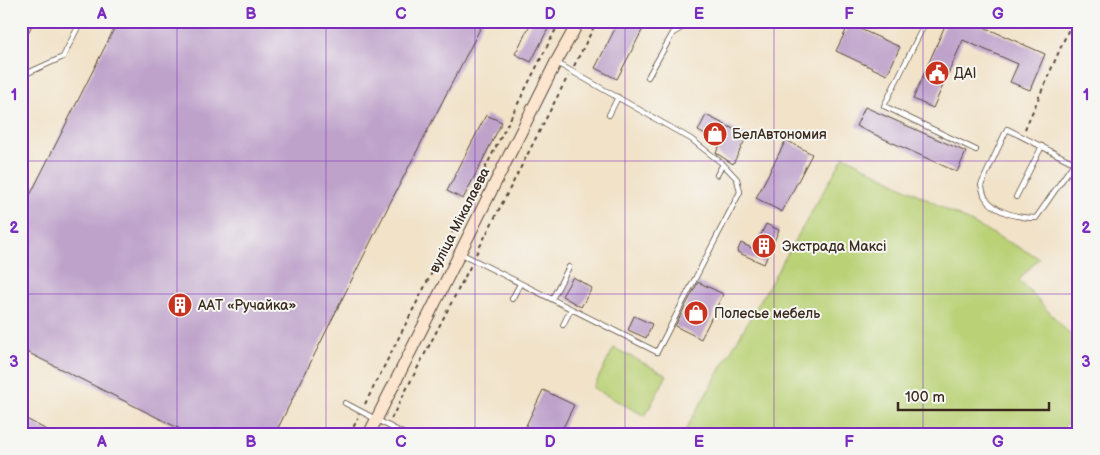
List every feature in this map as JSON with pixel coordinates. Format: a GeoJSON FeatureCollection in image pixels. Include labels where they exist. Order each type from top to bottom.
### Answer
{"type":"FeatureCollection","features":[{"type":"Feature","properties":{"kind":"main road","name":"вуліца Мікалаева"},"geometry":{"type":"LineString","coordinates":[[369,434],[556,62],[579,21]]}},
{"type":"Feature","properties":{"kind":"lane"},"geometry":{"type":"LineString","coordinates":[[21,76],[63,57],[82,21]]}},
{"type":"Feature","properties":{"kind":"lane"},"geometry":{"type":"LineString","coordinates":[[648,77],[673,33],[693,21]]}},
{"type":"Feature","properties":{"kind":"lane"},"geometry":{"type":"LineString","coordinates":[[926,21],[884,106],[976,150]]}},
{"type":"Feature","properties":{"kind":"lane"},"geometry":{"type":"LineString","coordinates":[[460,253],[657,352],[740,192],[737,179],[724,164],[690,139],[556,62]]}},
{"type":"Feature","properties":{"kind":"lane"},"geometry":{"type":"LineString","coordinates":[[609,115],[618,98]]}},
{"type":"Feature","properties":{"kind":"lane"},"geometry":{"type":"LineString","coordinates":[[1007,129],[1022,136],[1076,164],[1036,218],[1024,218],[1004,212],[986,198],[981,185],[1007,129]]}},
{"type":"Feature","properties":{"kind":"lane"},"geometry":{"type":"LineString","coordinates":[[1016,197],[1042,146]]}},
{"type":"Feature","properties":{"kind":"lane"},"geometry":{"type":"LineString","coordinates":[[717,175],[724,164]]}},
{"type":"Feature","properties":{"kind":"lane"},"geometry":{"type":"LineString","coordinates":[[552,299],[569,267]]}},
{"type":"Feature","properties":{"kind":"lane"},"geometry":{"type":"LineString","coordinates":[[512,299],[520,284]]}},
{"type":"Feature","properties":{"kind":"lane"},"geometry":{"type":"LineString","coordinates":[[563,325],[571,309]]}},
{"type":"Feature","properties":{"kind":"lane"},"geometry":{"type":"LineString","coordinates":[[345,403],[404,434]]}},
{"type":"Feature","properties":{"kind":"path"},"geometry":{"type":"LineString","coordinates":[[350,434],[560,21]]}},
{"type":"Feature","properties":{"kind":"path"},"geometry":{"type":"LineString","coordinates":[[388,425],[597,21]]}},
{"type":"Feature","properties":{"kind":"path"},"geometry":{"type":"LineString","coordinates":[[1066,21],[1079,28]]}},
{"type":"Feature","properties":{"kind":"path"},"geometry":{"type":"LineString","coordinates":[[1022,136],[1071,24]]}},
{"type":"Feature","properties":{"kind":"green space"},"geometry":{"type":"Polygon","coordinates":[[[844,156],[1039,258],[1019,280],[1079,344],[1079,410],[1058,434],[683,434],[844,156]]]}},
{"type":"Feature","properties":{"kind":"green space"},"geometry":{"type":"Polygon","coordinates":[[[614,348],[667,375],[645,416],[593,388],[614,348]]]}},
{"type":"Feature","properties":{"kind":"building"},"geometry":{"type":"Polygon","coordinates":[[[21,21],[34,21],[21,47],[21,21]]]}},
{"type":"Feature","properties":{"kind":"building"},"geometry":{"type":"Polygon","coordinates":[[[118,21],[484,21],[387,209],[275,434],[190,434],[21,349],[21,213],[118,21]]]}},
{"type":"Feature","properties":{"kind":"building"},"geometry":{"type":"Polygon","coordinates":[[[532,21],[552,21],[531,62],[515,54],[532,21]]]}},
{"type":"Feature","properties":{"kind":"building"},"geometry":{"type":"Polygon","coordinates":[[[619,21],[647,21],[617,79],[595,68],[619,21]]]}},
{"type":"Feature","properties":{"kind":"building","name":"ДАІ"},"geometry":{"type":"Polygon","coordinates":[[[947,21],[970,21],[1045,54],[1030,90],[1010,82],[1018,64],[963,40],[933,108],[913,99],[947,21]]]}},
{"type":"Feature","properties":{"kind":"building"},"geometry":{"type":"Polygon","coordinates":[[[849,24],[900,47],[887,75],[836,51],[849,24]]]}},
{"type":"Feature","properties":{"kind":"building"},"geometry":{"type":"Polygon","coordinates":[[[865,107],[966,152],[957,172],[856,126],[865,107]]]}},
{"type":"Feature","properties":{"kind":"building"},"geometry":{"type":"Polygon","coordinates":[[[486,115],[502,122],[463,199],[447,191],[486,115]]]}},
{"type":"Feature","properties":{"kind":"building"},"geometry":{"type":"Polygon","coordinates":[[[706,115],[747,136],[733,164],[716,153],[721,143],[698,131],[706,115]]]}},
{"type":"Feature","properties":{"kind":"building"},"geometry":{"type":"Polygon","coordinates":[[[786,140],[812,154],[782,212],[756,198],[786,140]]]}},
{"type":"Feature","properties":{"kind":"building","name":"Экстрада Максі"},"geometry":{"type":"Polygon","coordinates":[[[766,224],[779,230],[764,264],[737,252],[741,243],[754,249],[766,224]]]}},
{"type":"Feature","properties":{"kind":"building"},"geometry":{"type":"Polygon","coordinates":[[[573,277],[592,288],[581,307],[562,296],[573,277]]]}},
{"type":"Feature","properties":{"kind":"building"},"geometry":{"type":"Polygon","coordinates":[[[698,282],[723,294],[701,339],[675,326],[698,282]]]}},
{"type":"Feature","properties":{"kind":"building"},"geometry":{"type":"Polygon","coordinates":[[[634,316],[652,324],[646,338],[628,330],[634,316]]]}},
{"type":"Feature","properties":{"kind":"building"},"geometry":{"type":"Polygon","coordinates":[[[543,390],[574,405],[560,434],[522,434],[543,390]]]}},
{"type":"Feature","properties":{"kind":"building"},"geometry":{"type":"Polygon","coordinates":[[[21,416],[54,434],[21,434],[21,416]]]}},
{"type":"Feature","properties":{"kind":"place","name":"ДАІ"},"geometry":{"type":"Point","coordinates":[937,73]}},
{"type":"Feature","properties":{"kind":"place","name":"БелАвтономия"},"geometry":{"type":"Point","coordinates":[715,134]}},
{"type":"Feature","properties":{"kind":"place","name":"Экстрада Максі"},"geometry":{"type":"Point","coordinates":[764,246]}},
{"type":"Feature","properties":{"kind":"place","name":"ААТ «Ручайка»"},"geometry":{"type":"Point","coordinates":[180,305]}},
{"type":"Feature","properties":{"kind":"place","name":"Полесье мебель"},"geometry":{"type":"Point","coordinates":[696,313]}}]}
